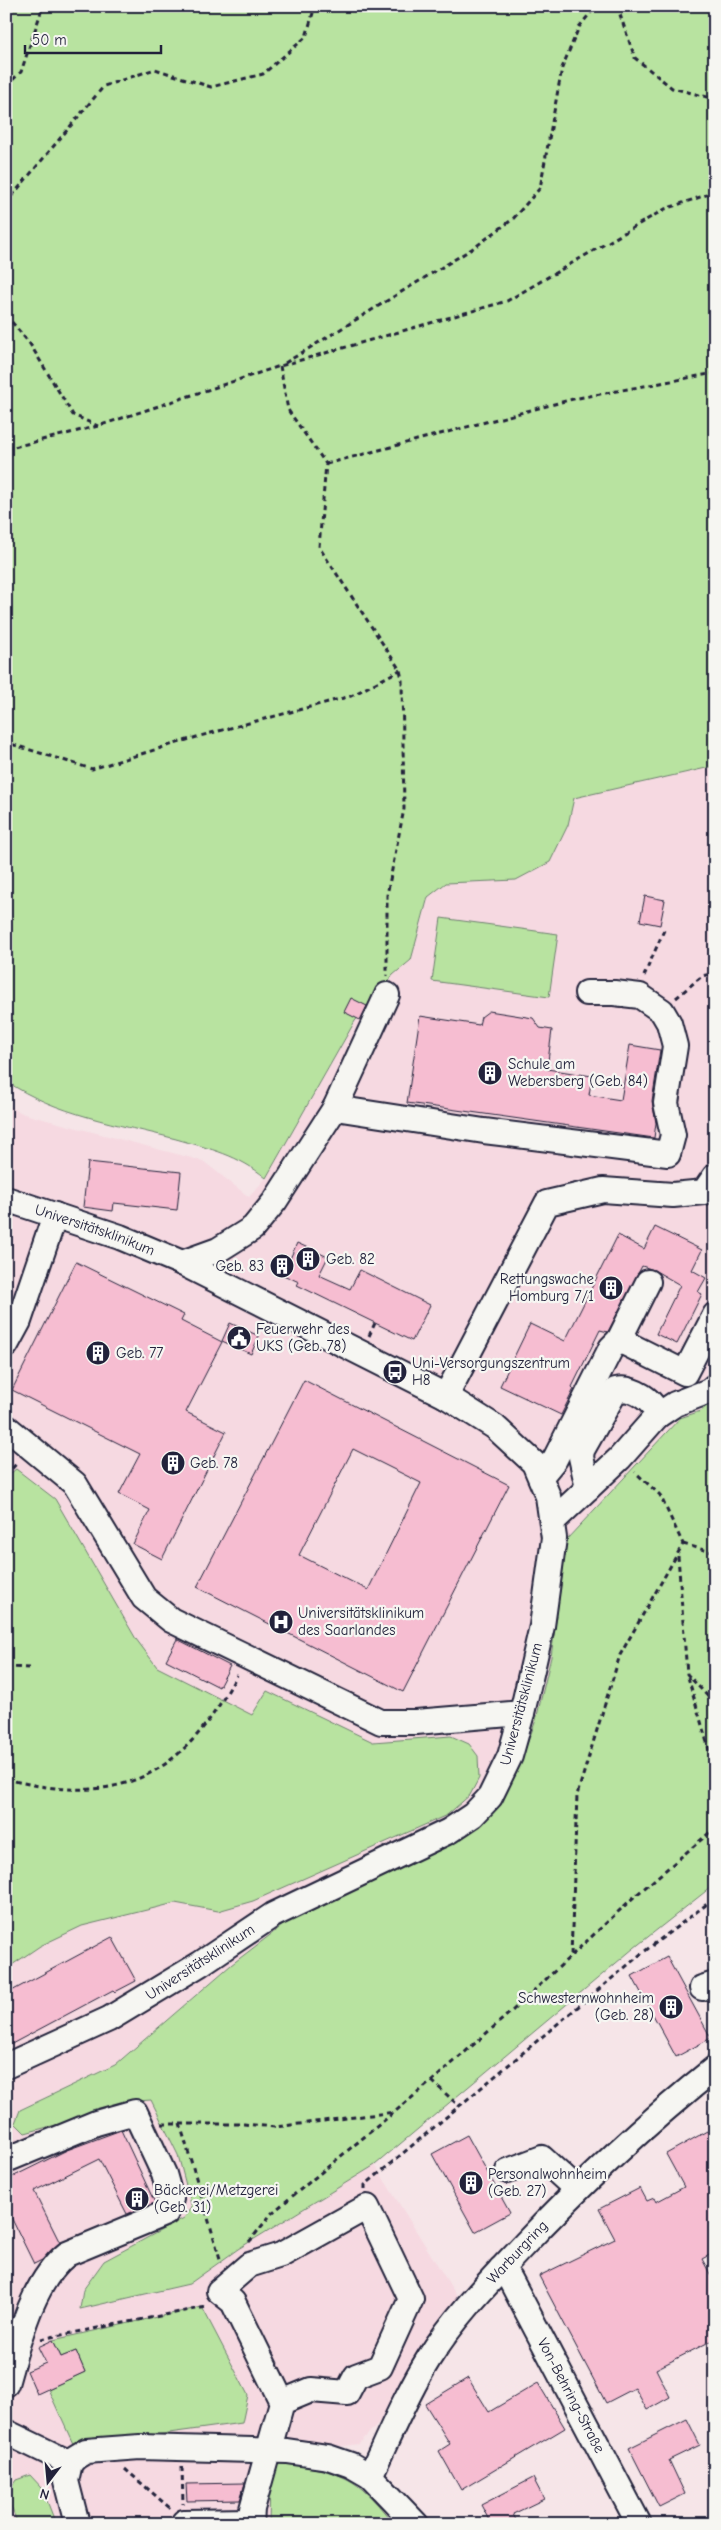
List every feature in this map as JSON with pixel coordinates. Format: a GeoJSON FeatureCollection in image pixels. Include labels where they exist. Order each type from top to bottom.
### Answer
{"type":"FeatureCollection","features":[{"type":"Feature","properties":{"kind":"street"},"geometry":{"type":"LineString","coordinates":[[335,1108],[484,1131],[668,1154],[673,1135],[666,1103],[675,1046],[673,1033],[662,1011],[640,996],[614,993],[587,993]]}},
{"type":"Feature","properties":{"kind":"street"},"geometry":{"type":"LineString","coordinates":[[182,1263],[218,1250],[253,1228],[275,1201],[335,1108],[387,995]]}},
{"type":"Feature","properties":{"kind":"street"},"geometry":{"type":"LineString","coordinates":[[446,1396],[547,1203],[603,1190],[673,1195],[704,1192],[715,1176]]}},
{"type":"Feature","properties":{"kind":"street","name":"Universitätsklinikum"},"geometry":{"type":"LineString","coordinates":[[6,1199],[120,1237],[182,1263],[446,1396],[496,1428],[534,1463],[559,1516],[554,1538],[546,1601],[522,1713],[510,1756],[501,1779],[490,1797],[473,1814],[449,1831],[273,1915],[200,1964],[109,2019],[6,2066]]}},
{"type":"Feature","properties":{"kind":"street"},"geometry":{"type":"LineString","coordinates":[[6,1344],[19,1321],[56,1215]]}},
{"type":"Feature","properties":{"kind":"street"},"geometry":{"type":"LineString","coordinates":[[541,1476],[555,1459],[611,1348],[619,1340],[648,1282]]}},
{"type":"Feature","properties":{"kind":"street"},"geometry":{"type":"LineString","coordinates":[[619,1340],[685,1373],[715,1315]]}},
{"type":"Feature","properties":{"kind":"street"},"geometry":{"type":"LineString","coordinates":[[559,1516],[620,1458],[658,1416],[675,1404],[715,1386]]}},
{"type":"Feature","properties":{"kind":"street"},"geometry":{"type":"LineString","coordinates":[[588,1488],[581,1457],[582,1450],[616,1390],[629,1390],[652,1403],[657,1408],[658,1416]]}},
{"type":"Feature","properties":{"kind":"street"},"geometry":{"type":"LineString","coordinates":[[6,1427],[74,1484],[144,1598],[171,1620],[381,1722],[416,1722],[522,1713]]}},
{"type":"Feature","properties":{"kind":"street","name":"Warburgring"},"geometry":{"type":"LineString","coordinates":[[370,2476],[409,2394],[430,2357],[452,2325],[576,2189],[643,2128],[712,2076]]}},
{"type":"Feature","properties":{"kind":"street"},"geometry":{"type":"LineString","coordinates":[[6,2160],[96,2123],[134,2112],[164,2174],[171,2199],[166,2213],[68,2254],[54,2265],[36,2299],[18,2343],[6,2384]]}},
{"type":"Feature","properties":{"kind":"street"},"geometry":{"type":"LineString","coordinates":[[508,2172],[542,2158],[576,2189]]}},
{"type":"Feature","properties":{"kind":"street"},"geometry":{"type":"LineString","coordinates":[[184,2522],[251,2522],[252,2509],[282,2402],[230,2293],[249,2265],[281,2256],[366,2207],[411,2299],[380,2367],[356,2376],[347,2393],[311,2390],[282,2402]]}},
{"type":"Feature","properties":{"kind":"street","name":"Von-Behring-Straße"},"geometry":{"type":"LineString","coordinates":[[501,2270],[510,2279],[639,2524]]}},
{"type":"Feature","properties":{"kind":"street"},"geometry":{"type":"LineString","coordinates":[[6,2432],[70,2463]]}},
{"type":"Feature","properties":{"kind":"street"},"geometry":{"type":"LineString","coordinates":[[76,2524],[66,2481],[70,2463],[76,2457],[86,2451],[100,2448],[182,2448],[305,2452],[328,2456],[352,2465],[370,2476],[416,2524]]}},
{"type":"Feature","properties":{"kind":"path"},"geometry":{"type":"LineString","coordinates":[[6,86],[21,72],[43,6]]}},
{"type":"Feature","properties":{"kind":"path"},"geometry":{"type":"LineString","coordinates":[[6,203],[104,86],[155,69],[211,87],[263,74],[306,37],[315,6]]}},
{"type":"Feature","properties":{"kind":"path"},"geometry":{"type":"LineString","coordinates":[[280,366],[475,248],[513,219],[540,188],[562,68],[579,28],[596,6]]}},
{"type":"Feature","properties":{"kind":"path"},"geometry":{"type":"LineString","coordinates":[[617,6],[635,58],[672,88],[715,99]]}},
{"type":"Feature","properties":{"kind":"path"},"geometry":{"type":"LineString","coordinates":[[6,449],[98,426],[280,366],[507,301],[665,209],[715,192]]}},
{"type":"Feature","properties":{"kind":"path"},"geometry":{"type":"LineString","coordinates":[[6,315],[30,344],[73,415],[98,426]]}},
{"type":"Feature","properties":{"kind":"path"},"geometry":{"type":"LineString","coordinates":[[280,366],[288,410],[326,464],[319,547],[400,670],[404,809],[386,895],[387,995]]}},
{"type":"Feature","properties":{"kind":"path"},"geometry":{"type":"LineString","coordinates":[[326,464],[573,399],[715,373]]}},
{"type":"Feature","properties":{"kind":"path"},"geometry":{"type":"LineString","coordinates":[[6,738],[11,744],[92,769],[200,736],[351,696],[400,670]]}},
{"type":"Feature","properties":{"kind":"path"},"geometry":{"type":"LineString","coordinates":[[640,996],[644,975],[665,928]]}},
{"type":"Feature","properties":{"kind":"path"},"geometry":{"type":"LineString","coordinates":[[662,1011],[702,976],[715,973]]}},
{"type":"Feature","properties":{"kind":"path"},"geometry":{"type":"LineString","coordinates":[[571,1956],[577,1795],[620,1655],[678,1556],[683,1544],[660,1495],[620,1458]]}},
{"type":"Feature","properties":{"kind":"path"},"geometry":{"type":"LineString","coordinates":[[6,1475],[14,1468]]}},
{"type":"Feature","properties":{"kind":"path"},"geometry":{"type":"LineString","coordinates":[[683,1544],[715,1553]]}},
{"type":"Feature","properties":{"kind":"path"},"geometry":{"type":"LineString","coordinates":[[678,1556],[687,1674],[715,1770]]}},
{"type":"Feature","properties":{"kind":"path"},"geometry":{"type":"LineString","coordinates":[[6,1779],[40,1788],[82,1790],[112,1788],[143,1777],[176,1757],[201,1732],[219,1709],[247,1656]]}},
{"type":"Feature","properties":{"kind":"path"},"geometry":{"type":"LineString","coordinates":[[6,1667],[30,1668]]}},
{"type":"Feature","properties":{"kind":"path"},"geometry":{"type":"LineString","coordinates":[[687,1674],[715,1704]]}},
{"type":"Feature","properties":{"kind":"path"},"geometry":{"type":"LineString","coordinates":[[249,2265],[248,2244],[272,2214],[432,2081],[634,1897],[715,1828]]}},
{"type":"Feature","properties":{"kind":"path"},"geometry":{"type":"LineString","coordinates":[[365,2185],[640,1954],[715,1898]]}},
{"type":"Feature","properties":{"kind":"path"},"geometry":{"type":"LineString","coordinates":[[432,2081],[459,2106]]}},
{"type":"Feature","properties":{"kind":"path"},"geometry":{"type":"LineString","coordinates":[[139,2124],[244,2124],[275,2127],[395,2112]]}},
{"type":"Feature","properties":{"kind":"path"},"geometry":{"type":"LineString","coordinates":[[18,2343],[230,2293],[180,2124]]}},
{"type":"Feature","properties":{"kind":"path"},"geometry":{"type":"LineString","coordinates":[[100,2448],[166,2503],[184,2522]]}},
{"type":"Feature","properties":{"kind":"path"},"geometry":{"type":"LineString","coordinates":[[182,2448],[184,2522]]}},
{"type":"Feature","properties":{"kind":"shaded area","name":"Universitätsklinikum des Saarlandes"},"geometry":{"type":"Polygon","coordinates":[[[715,766],[715,1399],[701,1411],[680,1418],[567,1539],[551,1657],[536,1720],[516,1774],[501,1800],[454,1837],[287,1922],[231,1965],[115,2065],[20,2110],[86,2117],[124,2102],[151,2100],[178,2155],[192,2208],[184,2218],[104,2261],[83,2290],[80,2309],[189,2284],[238,2249],[375,2165],[458,2298],[423,2342],[381,2420],[359,2444],[336,2447],[328,2471],[277,2462],[270,2483],[269,2524],[6,2524],[6,1105],[24,1114],[203,1161],[249,1197],[266,1178],[355,1021],[393,975],[411,960],[428,897],[446,883],[516,880],[568,825],[573,798],[715,766]]]}},
{"type":"Feature","properties":{"kind":"green space"},"geometry":{"type":"Polygon","coordinates":[[[6,6],[715,6],[715,766],[574,798],[568,825],[550,862],[516,880],[446,883],[428,897],[411,960],[393,975],[355,1021],[266,1178],[256,1170],[224,1154],[67,1110],[25,1093],[6,1081],[6,6]]]}},
{"type":"Feature","properties":{"kind":"green space"},"geometry":{"type":"Polygon","coordinates":[[[441,918],[558,934],[549,997],[432,981],[441,918]]]}},
{"type":"Feature","properties":{"kind":"green space"},"geometry":{"type":"Polygon","coordinates":[[[715,1399],[715,1884],[634,1948],[375,2165],[238,2249],[189,2284],[80,2309],[83,2290],[104,2261],[184,2218],[192,2208],[178,2155],[151,2100],[124,2102],[86,2117],[25,2133],[15,2123],[20,2110],[115,2065],[231,1965],[287,1922],[454,1837],[501,1800],[516,1774],[536,1720],[551,1657],[567,1539],[680,1418],[701,1411],[715,1399]]]}},
{"type":"Feature","properties":{"kind":"green space"},"geometry":{"type":"Polygon","coordinates":[[[16,1469],[55,1499],[136,1639],[157,1667],[252,1715],[267,1691],[373,1742],[451,1736],[469,1744],[478,1756],[479,1778],[470,1795],[447,1815],[253,1901],[218,1911],[175,1903],[82,1926],[40,1946],[6,1969],[6,1477],[16,1469]]]}},
{"type":"Feature","properties":{"kind":"green space"},"geometry":{"type":"Polygon","coordinates":[[[202,2307],[248,2395],[242,2423],[74,2446],[48,2389],[85,2372],[76,2351],[61,2357],[53,2340],[202,2307]]]}},
{"type":"Feature","properties":{"kind":"green space"},"geometry":{"type":"Polygon","coordinates":[[[277,2462],[311,2467],[333,2473],[353,2482],[379,2506],[394,2524],[269,2524],[270,2483],[277,2462]]]}},
{"type":"Feature","properties":{"kind":"green space"},"geometry":{"type":"Polygon","coordinates":[[[30,2475],[42,2488],[56,2524],[18,2524],[6,2495],[16,2480],[30,2475]]]}},
{"type":"Feature","properties":{"kind":"building"},"geometry":{"type":"Polygon","coordinates":[[[645,896],[665,900],[660,925],[640,921],[645,896]]]}},
{"type":"Feature","properties":{"kind":"building"},"geometry":{"type":"Polygon","coordinates":[[[351,998],[367,1006],[360,1020],[344,1012],[351,998]]]}},
{"type":"Feature","properties":{"kind":"building","name":"Schule am Webersberg (Geb. 84)"},"geometry":{"type":"Polygon","coordinates":[[[489,1011],[533,1018],[540,1028],[552,1030],[547,1069],[592,1076],[589,1095],[621,1100],[630,1045],[660,1050],[652,1101],[656,1123],[654,1138],[407,1103],[420,1016],[479,1025],[481,1017],[489,1011]]]}},
{"type":"Feature","properties":{"kind":"building"},"geometry":{"type":"Polygon","coordinates":[[[88,1162],[181,1172],[177,1210],[114,1203],[113,1211],[83,1207],[88,1162]]]}},
{"type":"Feature","properties":{"kind":"building"},"geometry":{"type":"Polygon","coordinates":[[[655,1227],[702,1250],[692,1270],[706,1278],[698,1292],[702,1294],[677,1344],[656,1334],[680,1285],[654,1270],[642,1266],[608,1332],[600,1330],[572,1387],[574,1389],[561,1415],[500,1386],[530,1324],[565,1341],[618,1235],[644,1249],[655,1227]]]}},
{"type":"Feature","properties":{"kind":"building"},"geometry":{"type":"Polygon","coordinates":[[[297,1243],[328,1257],[319,1275],[350,1289],[360,1270],[430,1305],[412,1341],[297,1285],[299,1282],[272,1270],[278,1256],[289,1261],[297,1243]]]}},
{"type":"Feature","properties":{"kind":"building"},"geometry":{"type":"Polygon","coordinates":[[[76,1262],[184,1315],[181,1321],[222,1342],[186,1412],[226,1432],[162,1559],[133,1544],[150,1510],[119,1494],[140,1454],[12,1390],[76,1262]]]}},
{"type":"Feature","properties":{"kind":"building","name":"Feuerwehr des UKS (Geb. 78)"},"geometry":{"type":"Polygon","coordinates":[[[230,1323],[259,1336],[251,1354],[222,1341],[230,1323]]]}},
{"type":"Feature","properties":{"kind":"building"},"geometry":{"type":"Polygon","coordinates":[[[304,1380],[509,1485],[403,1692],[197,1587],[304,1380]],[[353,1449],[299,1555],[368,1590],[421,1483],[353,1449]]]}},
{"type":"Feature","properties":{"kind":"building"},"geometry":{"type":"Polygon","coordinates":[[[177,1639],[230,1666],[219,1687],[166,1660],[177,1639]]]}},
{"type":"Feature","properties":{"kind":"building"},"geometry":{"type":"Polygon","coordinates":[[[112,1937],[136,1981],[115,1992],[113,1990],[6,2047],[6,1994],[112,1937]]]}},
{"type":"Feature","properties":{"kind":"building","name":"Schwesternwohnheim (Geb. 28)"},"geometry":{"type":"Polygon","coordinates":[[[667,1957],[711,2038],[676,2057],[632,1976],[667,1957]]]}},
{"type":"Feature","properties":{"kind":"building","name":"Bäckerei/Metzgerei (Geb. 31)"},"geometry":{"type":"Polygon","coordinates":[[[121,2130],[155,2203],[127,2214],[99,2159],[34,2191],[60,2243],[42,2260],[34,2264],[6,2207],[6,2180],[67,2150],[121,2130]]]}},
{"type":"Feature","properties":{"kind":"building"},"geometry":{"type":"Polygon","coordinates":[[[707,2131],[715,2146],[715,2252],[702,2259],[715,2283],[715,2339],[656,2369],[670,2397],[647,2410],[635,2388],[606,2403],[539,2276],[615,2239],[599,2209],[640,2188],[647,2201],[654,2198],[656,2202],[684,2187],[666,2154],[707,2131]]]}},
{"type":"Feature","properties":{"kind":"building","name":"Personalwohnheim (Geb. 27)"},"geometry":{"type":"Polygon","coordinates":[[[467,2135],[510,2213],[475,2232],[432,2154],[467,2135]]]}},
{"type":"Feature","properties":{"kind":"building"},"geometry":{"type":"Polygon","coordinates":[[[53,2340],[61,2357],[76,2351],[85,2372],[37,2394],[27,2371],[46,2363],[38,2347],[53,2340]]]}},
{"type":"Feature","properties":{"kind":"building"},"geometry":{"type":"Polygon","coordinates":[[[468,2378],[489,2412],[538,2383],[565,2428],[461,2490],[439,2451],[450,2444],[425,2404],[468,2378]]]}},
{"type":"Feature","properties":{"kind":"building"},"geometry":{"type":"Polygon","coordinates":[[[687,2419],[700,2445],[669,2460],[685,2494],[659,2507],[629,2448],[687,2419]]]}},
{"type":"Feature","properties":{"kind":"building"},"geometry":{"type":"Polygon","coordinates":[[[533,2478],[544,2499],[513,2514],[518,2524],[491,2524],[481,2505],[533,2478]]]}},
{"type":"Feature","properties":{"kind":"building"},"geometry":{"type":"Polygon","coordinates":[[[245,2483],[240,2500],[187,2501],[186,2484],[245,2483]]]}},
{"type":"Feature","properties":{"kind":"place","name":"Schule am Webersberg (Geb. 84)"},"geometry":{"type":"Point","coordinates":[490,1073]}},
{"type":"Feature","properties":{"kind":"place","name":"Geb. 82"},"geometry":{"type":"Point","coordinates":[308,1259]}},
{"type":"Feature","properties":{"kind":"place","name":"Geb. 83"},"geometry":{"type":"Point","coordinates":[282,1266]}},
{"type":"Feature","properties":{"kind":"place","name":"Rettungswache Homburg 7/1"},"geometry":{"type":"Point","coordinates":[611,1288]}},
{"type":"Feature","properties":{"kind":"place","name":"Feuerwehr des UKS (Geb. 78)"},"geometry":{"type":"Point","coordinates":[239,1338]}},
{"type":"Feature","properties":{"kind":"place","name":"Geb. 77"},"geometry":{"type":"Point","coordinates":[98,1353]}},
{"type":"Feature","properties":{"kind":"place","name":"Uni-Versorgungszentrum H8"},"geometry":{"type":"Point","coordinates":[395,1372]}},
{"type":"Feature","properties":{"kind":"place","name":"Geb. 78"},"geometry":{"type":"Point","coordinates":[173,1463]}},
{"type":"Feature","properties":{"kind":"place","name":"Universitätsklinikum des Saarlandes"},"geometry":{"type":"Point","coordinates":[281,1622]}},
{"type":"Feature","properties":{"kind":"place","name":"Schwesternwohnheim (Geb. 28)"},"geometry":{"type":"Point","coordinates":[671,2007]}},
{"type":"Feature","properties":{"kind":"place","name":"Personalwohnheim (Geb. 27)"},"geometry":{"type":"Point","coordinates":[471,2183]}},
{"type":"Feature","properties":{"kind":"place","name":"Bäckerei/Metzgerei (Geb. 31)"},"geometry":{"type":"Point","coordinates":[137,2199]}}]}
